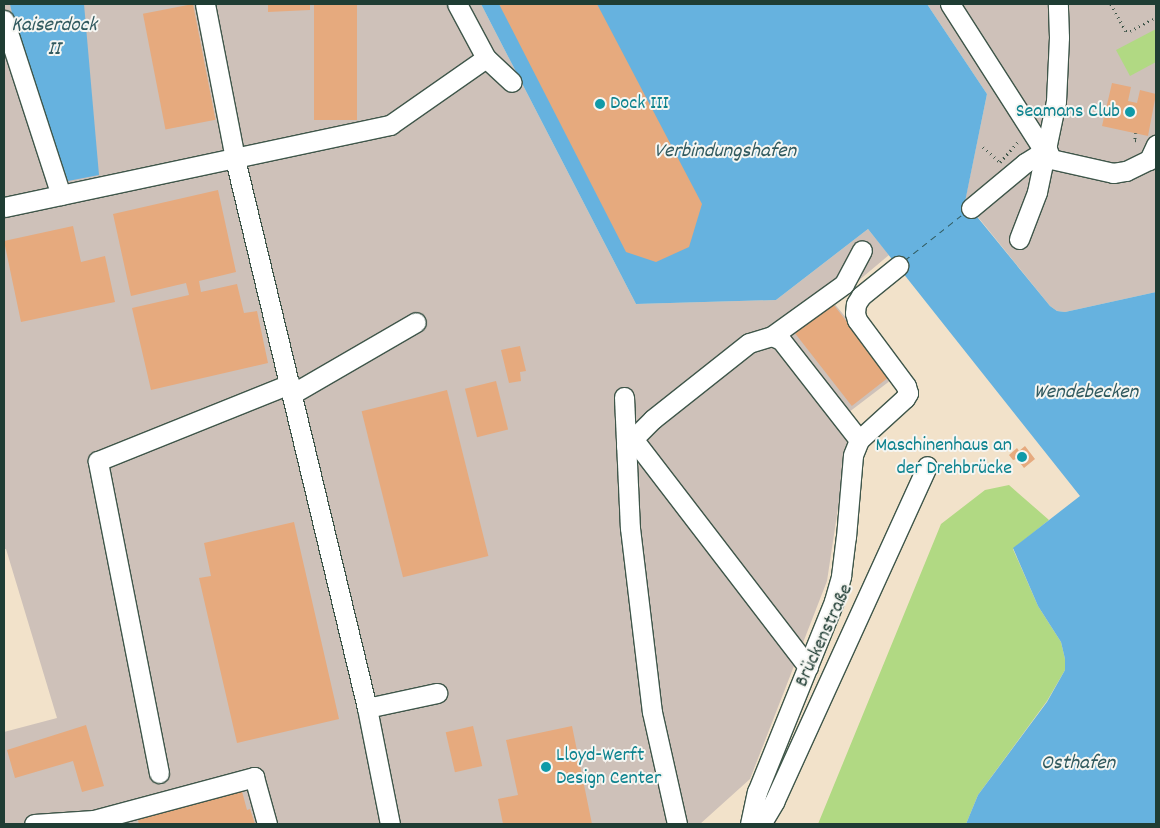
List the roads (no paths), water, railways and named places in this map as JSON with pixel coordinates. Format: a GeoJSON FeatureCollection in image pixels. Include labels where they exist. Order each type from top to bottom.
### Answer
{"type":"FeatureCollection","features":[{"type":"Feature","properties":{"kind":"street"},"geometry":{"type":"LineString","coordinates":[[205,4],[235,159],[367,708],[390,824]]}},
{"type":"Feature","properties":{"kind":"street"},"geometry":{"type":"LineString","coordinates":[[458,4],[486,58],[512,82]]}},
{"type":"Feature","properties":{"kind":"street"},"geometry":{"type":"LineString","coordinates":[[950,4],[1040,145],[1047,149],[1051,158],[1113,173],[1126,171],[1149,160],[1156,145]]}},
{"type":"Feature","properties":{"kind":"street"},"geometry":{"type":"LineString","coordinates":[[1019,239],[1037,192],[1056,101],[1059,37],[1058,4]]}},
{"type":"Feature","properties":{"kind":"street"},"geometry":{"type":"LineString","coordinates":[[4,20],[62,195]]}},
{"type":"Feature","properties":{"kind":"street"},"geometry":{"type":"LineString","coordinates":[[4,207],[390,125],[486,58]]}},
{"type":"Feature","properties":{"kind":"street"},"geometry":{"type":"LineString","coordinates":[[971,208],[1025,164],[1047,149]]}},
{"type":"Feature","properties":{"kind":"street"},"geometry":{"type":"LineString","coordinates":[[630,443],[653,419],[749,343],[772,336],[844,284],[862,250]]}},
{"type":"Feature","properties":{"kind":"street"},"geometry":{"type":"LineString","coordinates":[[750,824],[757,792],[834,601],[841,576],[853,455],[859,440],[905,398],[908,393],[906,386],[858,320],[855,313],[856,304],[862,296],[898,266]]}},
{"type":"Feature","properties":{"kind":"street"},"geometry":{"type":"LineString","coordinates":[[159,773],[98,461],[291,389],[416,322]]}},
{"type":"Feature","properties":{"kind":"street"},"geometry":{"type":"LineString","coordinates":[[772,336],[781,340],[859,440]]}},
{"type":"Feature","properties":{"kind":"street"},"geometry":{"type":"LineString","coordinates":[[624,398],[630,443],[630,528],[652,712],[677,824]]}},
{"type":"Feature","properties":{"kind":"street"},"geometry":{"type":"LineString","coordinates":[[630,443],[808,667]]}},
{"type":"Feature","properties":{"kind":"street","name":"Brückenstraße"},"geometry":{"type":"LineString","coordinates":[[761,824],[774,802],[927,466]]}},
{"type":"Feature","properties":{"kind":"street"},"geometry":{"type":"LineString","coordinates":[[367,708],[437,693]]}},
{"type":"Feature","properties":{"kind":"street"},"geometry":{"type":"LineString","coordinates":[[34,824],[128,817],[254,777],[267,824]]}},
{"type":"Feature","properties":{"kind":"water","name":"Kaiserdock II"},"geometry":{"type":"Polygon","coordinates":[[[10,4],[84,4],[99,175],[68,181],[15,27],[10,4]]]}},
{"type":"Feature","properties":{"kind":"water","name":"Verbindungshafen"},"geometry":{"type":"Polygon","coordinates":[[[481,4],[927,4],[987,94],[965,202],[1050,306],[1057,311],[1065,312],[1156,292],[1156,824],[966,824],[978,795],[1047,702],[1065,670],[1065,659],[1061,642],[1038,606],[1013,548],[1080,496],[868,229],[776,300],[636,304],[481,4]]]}},
{"type":"Feature","properties":{"kind":"place","name":"Dock III"},"geometry":{"type":"Point","coordinates":[600,104]}},
{"type":"Feature","properties":{"kind":"place","name":"Seamans Club"},"geometry":{"type":"Point","coordinates":[1130,112]}},
{"type":"Feature","properties":{"kind":"place","name":"Maschinenhaus an der Drehbrücke"},"geometry":{"type":"Point","coordinates":[1022,457]}},
{"type":"Feature","properties":{"kind":"place","name":"Lloyd-Werft Design Center"},"geometry":{"type":"Point","coordinates":[546,767]}},
{"type":"Feature","properties":{"kind":"water label","name":"Wendebecken"},"geometry":{"type":"Point","coordinates":[1086,393]}},
{"type":"Feature","properties":{"kind":"water label","name":"Osthafen"},"geometry":{"type":"Point","coordinates":[1078,764]}}]}
